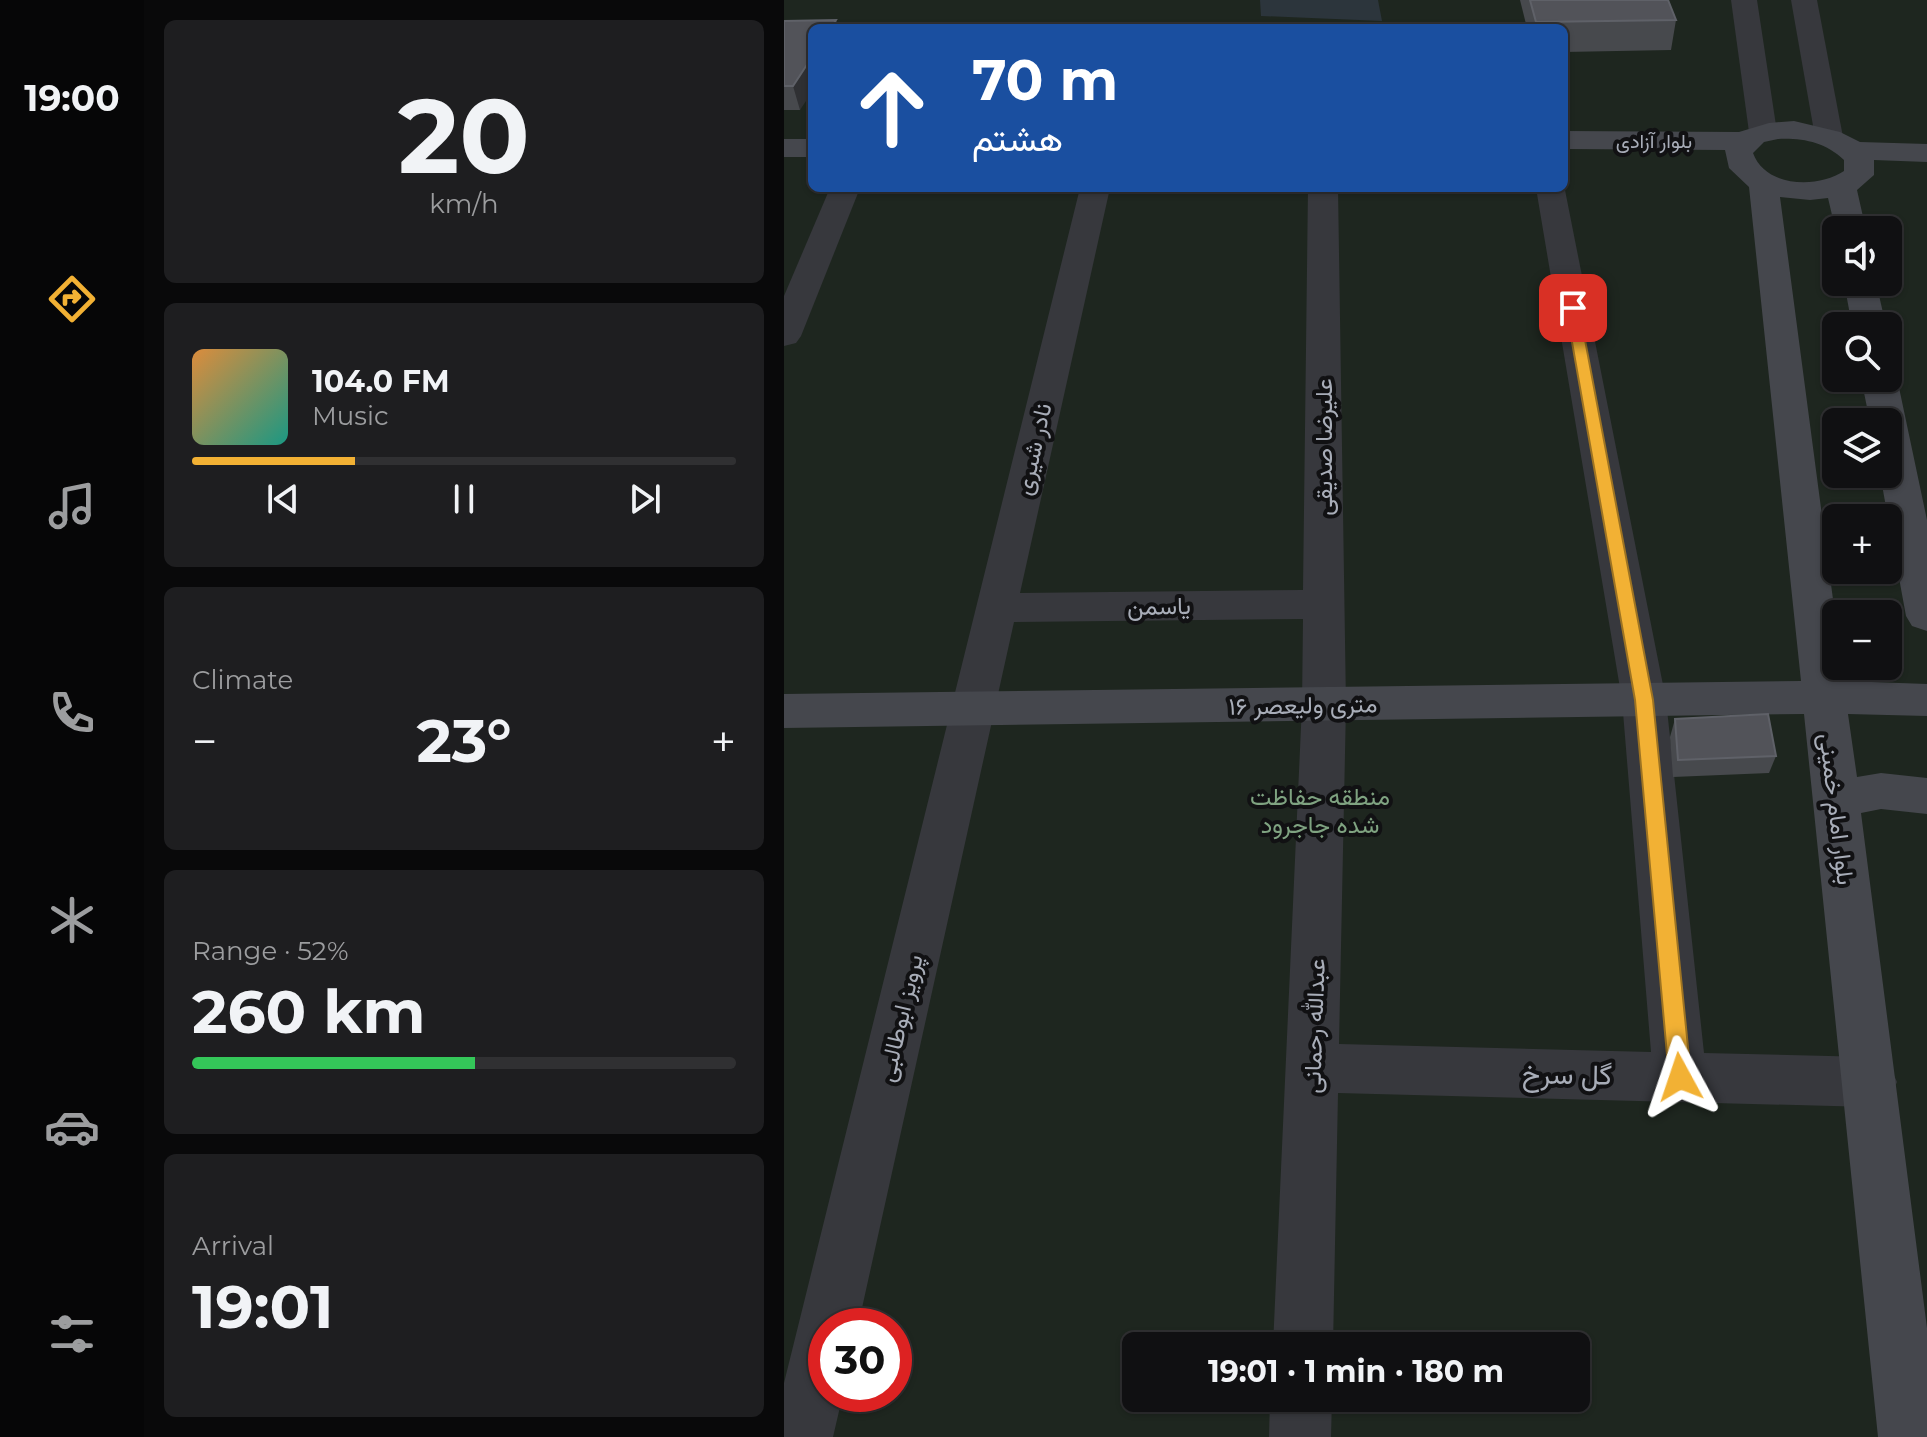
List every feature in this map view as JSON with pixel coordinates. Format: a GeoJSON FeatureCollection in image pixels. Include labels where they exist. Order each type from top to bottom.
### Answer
{"type":"FeatureCollection","features":[{"type":"Feature","properties":{"kind":"main road"},"geometry":{"type":"LineString","coordinates":[[1927,153],[1846,160],[1811,192],[1778,187],[1753,155],[1794,130],[1846,160],[1927,167]]}},
{"type":"Feature","properties":{"kind":"main road"},"geometry":{"type":"LineString","coordinates":[[784,132],[808,133]]}},
{"type":"Feature","properties":{"kind":"main road","name":"بلوار آزادی"},"geometry":{"type":"LineString","coordinates":[[1568,140],[1753,155]]}},
{"type":"Feature","properties":{"kind":"main road"},"geometry":{"type":"LineString","coordinates":[[784,148],[808,148]]}},
{"type":"Feature","properties":{"kind":"main road","name":"بلوار آزادی"},"geometry":{"type":"LineString","coordinates":[[1568,165],[1753,155]]}},
{"type":"Feature","properties":{"kind":"main road","name":"بلوار امام خمینی"},"geometry":{"type":"LineString","coordinates":[[1753,155],[1870,1082],[1909,1437]]}},
{"type":"Feature","properties":{"kind":"main road"},"geometry":{"type":"LineString","coordinates":[[1846,160],[1849,216]]}},
{"type":"Feature","properties":{"kind":"main road"},"geometry":{"type":"LineString","coordinates":[[1882,392],[1927,616]]}},
{"type":"Feature","properties":{"kind":"main road","name":"۱۶ متری ولیعصر"},"geometry":{"type":"LineString","coordinates":[[784,711],[1823,697],[1927,700]]}},
{"type":"Feature","properties":{"kind":"main road"},"geometry":{"type":"LineString","coordinates":[[1835,800],[1881,791],[1927,796]]}},
{"type":"Feature","properties":{"kind":"street","name":"بلوار امام خمینی"},"geometry":{"type":"LineString","coordinates":[[1744,0],[1753,155]]}},
{"type":"Feature","properties":{"kind":"street"},"geometry":{"type":"LineString","coordinates":[[1804,0],[1846,160]]}},
{"type":"Feature","properties":{"kind":"street"},"geometry":{"type":"LineString","coordinates":[[784,336],[843,192]]}},
{"type":"Feature","properties":{"kind":"street","name":"نادر شیری"},"geometry":{"type":"LineString","coordinates":[[971,709],[1094,192]]}},
{"type":"Feature","properties":{"kind":"street","name":"علیرضا صدیقی"},"geometry":{"type":"LineString","coordinates":[[1323,192],[1324,705]]}},
{"type":"Feature","properties":{"kind":"street"},"geometry":{"type":"LineString","coordinates":[[1552,192],[1644,700],[1680,1077]]}},
{"type":"Feature","properties":{"kind":"street","name":"یاسمن"},"geometry":{"type":"LineString","coordinates":[[995,608],[1324,604]]}},
{"type":"Feature","properties":{"kind":"street","name":"عبدالله رحمانی"},"geometry":{"type":"LineString","coordinates":[[1303,1332],[1324,705]]}},
{"type":"Feature","properties":{"kind":"street","name":"پرویز ابوطالبی"},"geometry":{"type":"LineString","coordinates":[[832,1308],[971,709]]}},
{"type":"Feature","properties":{"kind":"street","name":"گل سرخ"},"geometry":{"type":"LineString","coordinates":[[1312,1068],[1870,1082]]}},
{"type":"Feature","properties":{"kind":"street"},"geometry":{"type":"LineString","coordinates":[[802,1437],[808,1412]]}},
{"type":"Feature","properties":{"kind":"street"},"geometry":{"type":"LineString","coordinates":[[1300,1437],[1301,1412]]}},
{"type":"Feature","properties":{"kind":"green space","name":"منطقه حفاظت شده جاجرود"},"geometry":{"type":"Polygon","coordinates":[[[784,0],[1927,0],[1927,1437],[784,1437],[784,0]]]}},
{"type":"Feature","properties":{"kind":"shaded area"},"geometry":{"type":"Polygon","coordinates":[[[1260,0],[1378,0],[1382,21],[1261,16],[1260,0]]]}},
{"type":"Feature","properties":{"kind":"building"},"geometry":{"type":"Polygon","coordinates":[[[1530,0],[1668,0],[1676,20],[1536,22],[1530,0]]]}},
{"type":"Feature","properties":{"kind":"building"},"geometry":{"type":"Polygon","coordinates":[[[836,20],[834,24],[808,24],[808,63],[793,86],[784,86],[784,21],[836,20]]]}},
{"type":"Feature","properties":{"kind":"building"},"geometry":{"type":"Polygon","coordinates":[[[1768,714],[1776,756],[1678,760],[1675,719],[1768,714]]]}},
{"type":"Feature","properties":{"kind":"route"},"geometry":{"type":"LineString","coordinates":[[1573,308],[1644,700],[1680,1077]]}}]}
